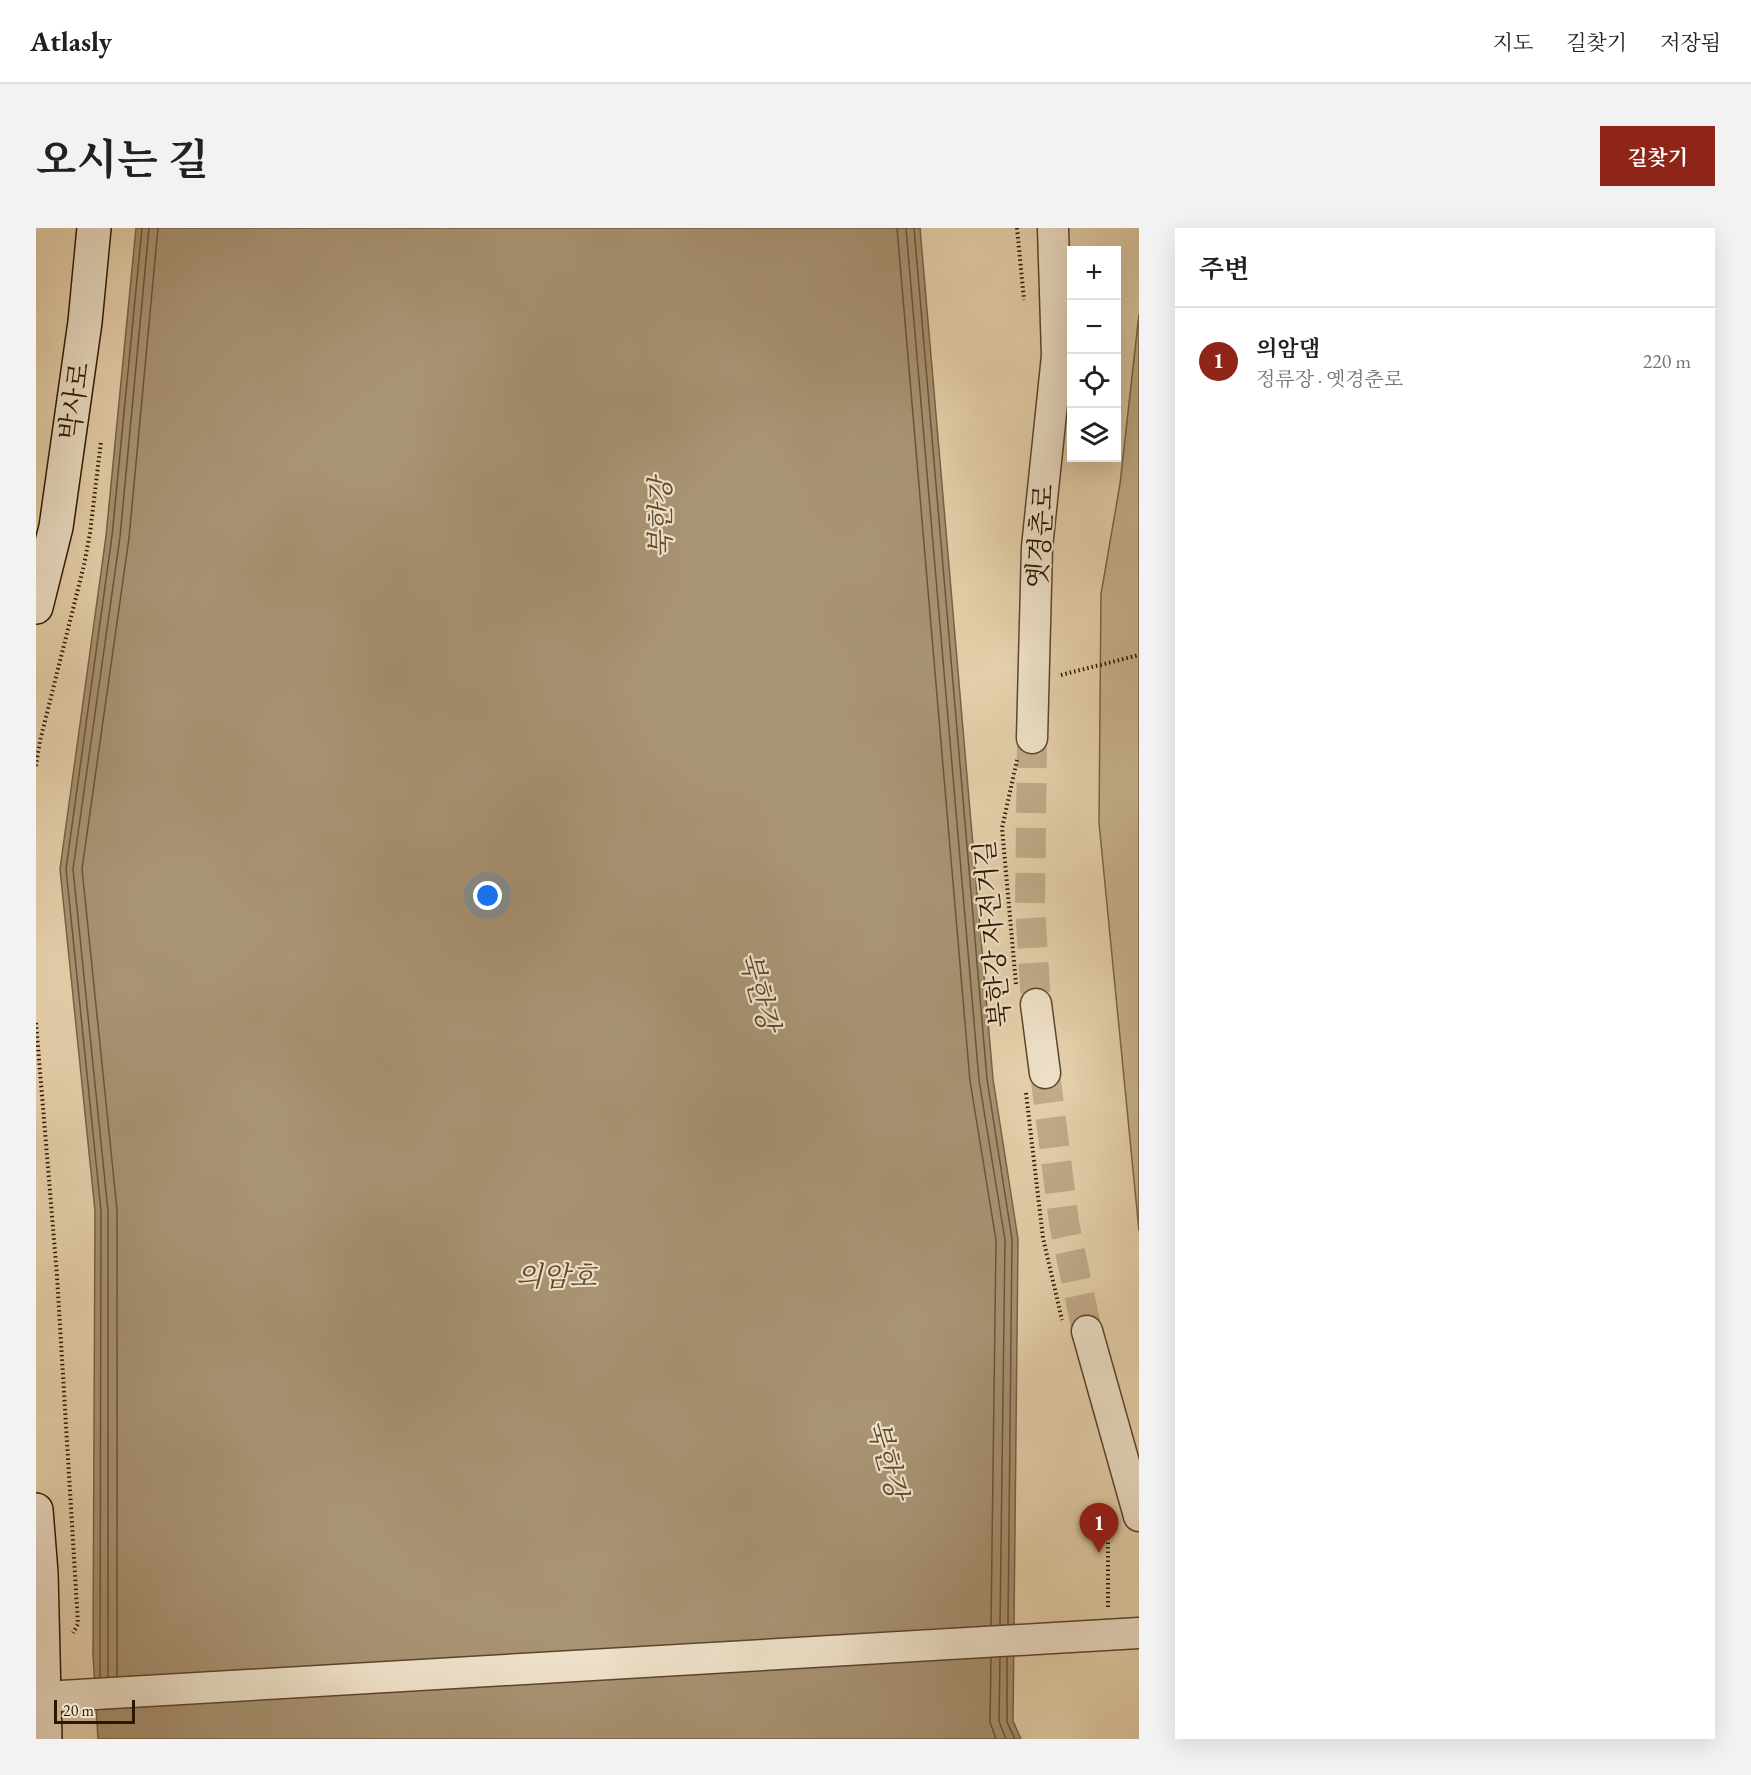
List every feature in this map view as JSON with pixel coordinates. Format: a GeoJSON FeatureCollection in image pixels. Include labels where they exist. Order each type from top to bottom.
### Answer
{"type":"FeatureCollection","features":[{"type":"Feature","properties":{"kind":"main road","name":"박사로"},"geometry":{"type":"LineString","coordinates":[[36,608],[56,527],[85,322],[94,228]]}},
{"type":"Feature","properties":{"kind":"main road"},"geometry":{"type":"LineString","coordinates":[[36,1510],[41,1573],[45,1739]]}},
{"type":"Feature","properties":{"kind":"street","name":"옛경춘로"},"geometry":{"type":"LineString","coordinates":[[1025,744],[1033,683],[1037,548],[1057,357],[1053,228]]}},
{"type":"Feature","properties":{"kind":"street"},"geometry":{"type":"LineString","coordinates":[[1026,997],[1035,1083]]}},
{"type":"Feature","properties":{"kind":"street"},"geometry":{"type":"LineString","coordinates":[[1076,1331],[1139,1516]]}},
{"type":"Feature","properties":{"kind":"street"},"geometry":{"type":"LineString","coordinates":[[44,1697],[1139,1633]]}},
{"type":"Feature","properties":{"kind":"path"},"geometry":{"type":"LineString","coordinates":[[1017,228],[1026,310]]}},
{"type":"Feature","properties":{"kind":"path"},"geometry":{"type":"LineString","coordinates":[[1033,683],[1139,655]]}},
{"type":"Feature","properties":{"kind":"path","name":"북한강 자전거길"},"geometry":{"type":"LineString","coordinates":[[1025,744],[1002,828],[1026,997]]}},
{"type":"Feature","properties":{"kind":"path"},"geometry":{"type":"LineString","coordinates":[[36,1023],[56,1265],[78,1624],[73,1635]]}},
{"type":"Feature","properties":{"kind":"path"},"geometry":{"type":"LineString","coordinates":[[1035,1083],[1043,1238],[1076,1331]]}},
{"type":"Feature","properties":{"kind":"path"},"geometry":{"type":"LineString","coordinates":[[1106,1514],[1109,1525],[1107,1636]]}},
{"type":"Feature","properties":{"kind":"shaded area"},"geometry":{"type":"Polygon","coordinates":[[[1139,314],[1139,1231],[1099,823],[1101,594],[1120,484],[1139,314]]]}},
{"type":"Feature","properties":{"kind":"water","name":"의암호"},"geometry":{"type":"Polygon","coordinates":[[[136,228],[920,228],[993,1079],[1018,1239],[1013,1721],[1021,1739],[98,1739],[93,1654],[95,1211],[60,869],[106,536],[136,228]]]}},
{"type":"Feature","properties":{"kind":"tunnel"},"geometry":{"type":"LineString","coordinates":[[1032,738],[1030,907],[1036,1004]]}},
{"type":"Feature","properties":{"kind":"tunnel"},"geometry":{"type":"LineString","coordinates":[[1045,1073],[1064,1223],[1087,1331]]}},
{"type":"Feature","properties":{"kind":"place","name":"의암댐"},"geometry":{"type":"Point","coordinates":[1099,1553]}},
{"type":"Feature","properties":{"kind":"water label","name":"북한강"},"geometry":{"type":"Point","coordinates":[660,518]}},
{"type":"Feature","properties":{"kind":"water label","name":"북한강"},"geometry":{"type":"Point","coordinates":[760,991]}},
{"type":"Feature","properties":{"kind":"water label","name":"북한강"},"geometry":{"type":"Point","coordinates":[888,1459]}}]}
